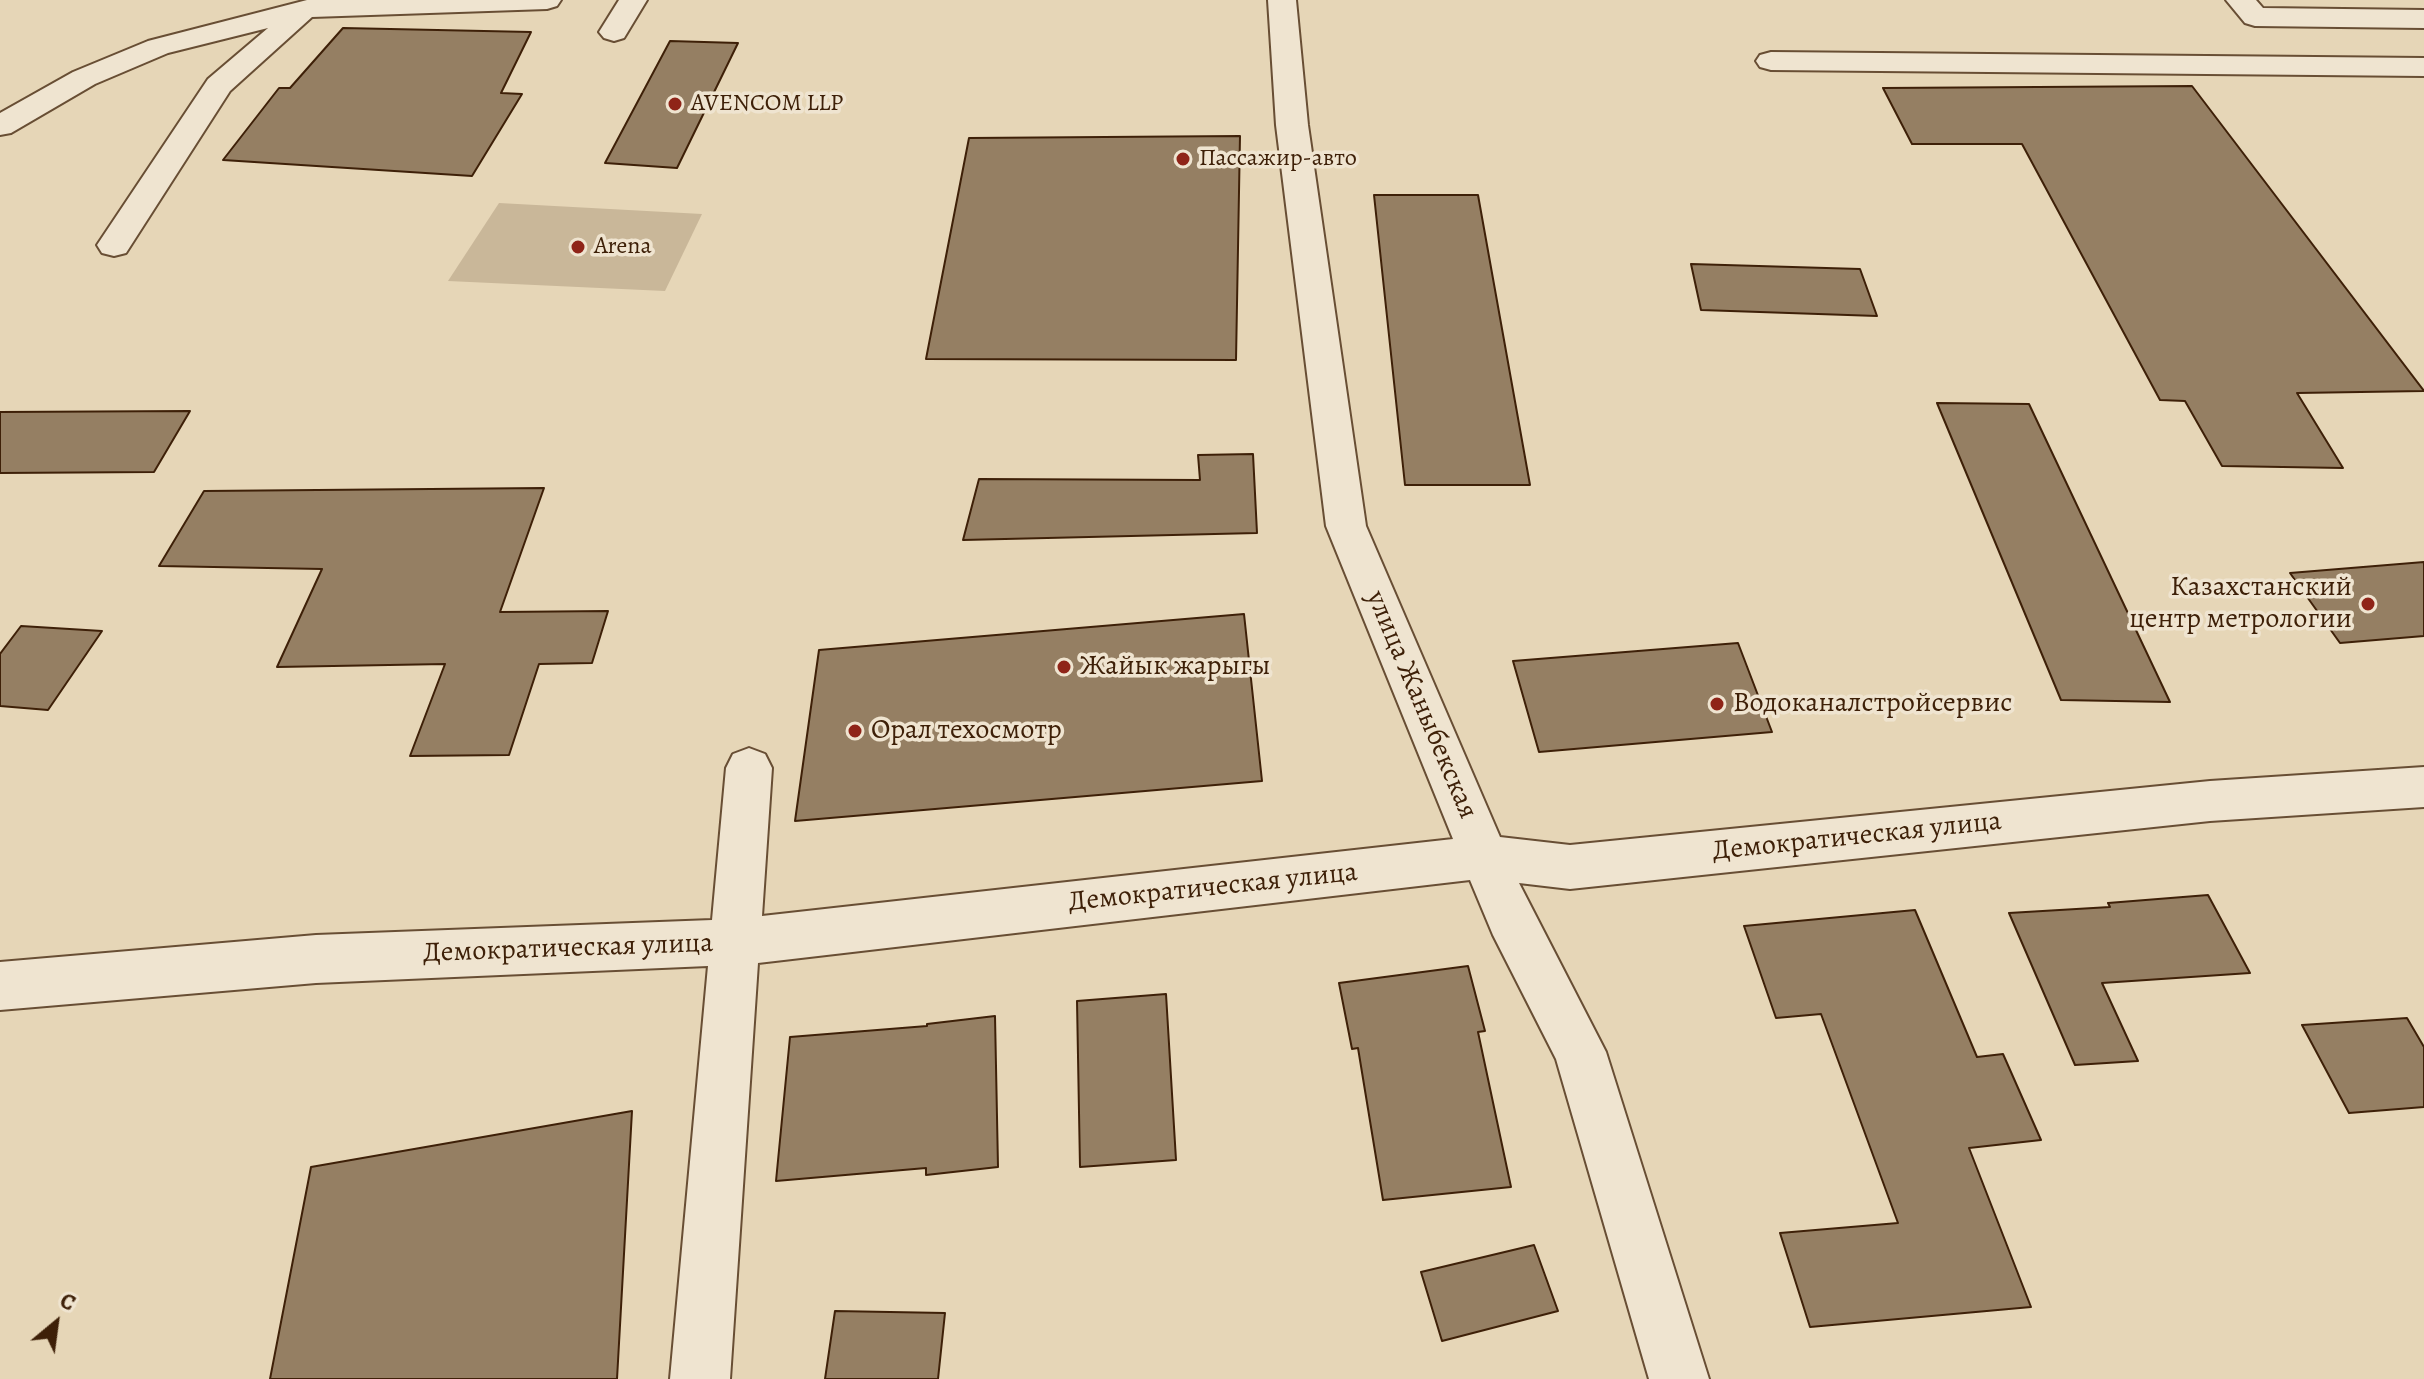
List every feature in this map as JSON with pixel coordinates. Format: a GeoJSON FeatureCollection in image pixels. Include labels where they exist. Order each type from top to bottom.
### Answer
{"type":"FeatureCollection","features":[{"type":"Feature","properties":{"kind":"street"},"geometry":{"type":"LineString","coordinates":[[0,126],[84,78],[158,47],[307,9],[547,0]]}},
{"type":"Feature","properties":{"kind":"street"},"geometry":{"type":"LineString","coordinates":[[614,32],[633,0]]}},
{"type":"Feature","properties":{"kind":"street","name":"улица Жаныбекская"},"geometry":{"type":"LineString","coordinates":[[1282,0],[1292,125],[1346,526],[1510,919],[1580,1052],[1679,1379]]}},
{"type":"Feature","properties":{"kind":"street"},"geometry":{"type":"LineString","coordinates":[[2240,0],[2255,17],[2424,19]]}},
{"type":"Feature","properties":{"kind":"street"},"geometry":{"type":"LineString","coordinates":[[114,245],[219,85],[307,9]]}},
{"type":"Feature","properties":{"kind":"street"},"geometry":{"type":"LineString","coordinates":[[1771,61],[2424,67]]}},
{"type":"Feature","properties":{"kind":"street"},"geometry":{"type":"LineString","coordinates":[[700,1379],[749,768]]}},
{"type":"Feature","properties":{"kind":"street","name":"Демократическая улица"},"geometry":{"type":"LineString","coordinates":[[0,986],[316,959],[736,942],[1484,857],[1570,867],[2210,801],[2424,787]]}},
{"type":"Feature","properties":{"kind":"shaded area","name":"Arena"},"geometry":{"type":"Polygon","coordinates":[[[499,203],[702,214],[665,291],[448,281],[499,203]]]}},
{"type":"Feature","properties":{"kind":"building"},"geometry":{"type":"Polygon","coordinates":[[[343,28],[531,32],[501,93],[522,94],[472,176],[223,160],[279,88],[290,88],[343,28]]]}},
{"type":"Feature","properties":{"kind":"building"},"geometry":{"type":"Polygon","coordinates":[[[670,41],[738,43],[677,168],[605,163],[670,41]]]}},
{"type":"Feature","properties":{"kind":"building"},"geometry":{"type":"Polygon","coordinates":[[[2192,86],[2424,391],[2297,393],[2343,468],[2222,466],[2185,401],[2160,400],[2022,144],[1912,144],[1883,88],[2192,86]]]}},
{"type":"Feature","properties":{"kind":"building"},"geometry":{"type":"Polygon","coordinates":[[[1240,136],[1236,360],[926,359],[969,138],[1240,136]]]}},
{"type":"Feature","properties":{"kind":"building"},"geometry":{"type":"Polygon","coordinates":[[[1374,195],[1478,195],[1530,485],[1405,485],[1374,195]]]}},
{"type":"Feature","properties":{"kind":"building"},"geometry":{"type":"Polygon","coordinates":[[[1691,264],[1860,269],[1877,316],[1701,310],[1691,264]]]}},
{"type":"Feature","properties":{"kind":"building"},"geometry":{"type":"Polygon","coordinates":[[[1937,403],[2029,404],[2170,702],[2061,700],[1937,403]]]}},
{"type":"Feature","properties":{"kind":"building"},"geometry":{"type":"Polygon","coordinates":[[[190,411],[154,472],[0,473],[0,412],[190,411]]]}},
{"type":"Feature","properties":{"kind":"building"},"geometry":{"type":"Polygon","coordinates":[[[1253,454],[1257,533],[963,540],[979,479],[1200,480],[1198,455],[1253,454]]]}},
{"type":"Feature","properties":{"kind":"building"},"geometry":{"type":"Polygon","coordinates":[[[544,488],[500,612],[608,611],[592,663],[539,664],[509,755],[410,756],[445,664],[277,667],[322,569],[159,566],[204,491],[544,488]]]}},
{"type":"Feature","properties":{"kind":"building","name":"Казахстанский центр метрологии"},"geometry":{"type":"Polygon","coordinates":[[[2424,562],[2424,636],[2340,643],[2290,573],[2424,562]]]}},
{"type":"Feature","properties":{"kind":"building"},"geometry":{"type":"Polygon","coordinates":[[[1244,614],[1262,781],[795,821],[819,650],[1244,614]]]}},
{"type":"Feature","properties":{"kind":"building"},"geometry":{"type":"Polygon","coordinates":[[[21,626],[102,631],[48,710],[0,706],[0,654],[21,626]]]}},
{"type":"Feature","properties":{"kind":"building"},"geometry":{"type":"Polygon","coordinates":[[[1738,643],[1772,732],[1539,752],[1513,661],[1738,643]]]}},
{"type":"Feature","properties":{"kind":"building"},"geometry":{"type":"Polygon","coordinates":[[[2208,895],[2250,973],[2102,983],[2138,1061],[2075,1065],[2009,913],[2110,907],[2108,903],[2208,895]]]}},
{"type":"Feature","properties":{"kind":"building"},"geometry":{"type":"Polygon","coordinates":[[[1915,910],[1977,1057],[2003,1054],[2041,1140],[1969,1148],[2031,1307],[1810,1327],[1780,1233],[1898,1223],[1821,1014],[1776,1018],[1744,926],[1915,910]]]}},
{"type":"Feature","properties":{"kind":"building"},"geometry":{"type":"Polygon","coordinates":[[[1468,966],[1485,1031],[1478,1032],[1511,1187],[1383,1200],[1358,1048],[1352,1049],[1339,983],[1468,966]]]}},
{"type":"Feature","properties":{"kind":"building"},"geometry":{"type":"Polygon","coordinates":[[[1166,994],[1176,1160],[1080,1167],[1077,1001],[1166,994]]]}},
{"type":"Feature","properties":{"kind":"building"},"geometry":{"type":"Polygon","coordinates":[[[995,1016],[998,1167],[926,1175],[926,1168],[776,1181],[790,1037],[927,1026],[995,1016]]]}},
{"type":"Feature","properties":{"kind":"building"},"geometry":{"type":"Polygon","coordinates":[[[2407,1018],[2424,1047],[2424,1107],[2349,1113],[2302,1025],[2407,1018]]]}},
{"type":"Feature","properties":{"kind":"building"},"geometry":{"type":"Polygon","coordinates":[[[632,1111],[617,1379],[270,1379],[311,1167],[632,1111]]]}},
{"type":"Feature","properties":{"kind":"building"},"geometry":{"type":"Polygon","coordinates":[[[1534,1245],[1558,1311],[1442,1341],[1421,1272],[1534,1245]]]}},
{"type":"Feature","properties":{"kind":"building"},"geometry":{"type":"Polygon","coordinates":[[[835,1311],[945,1313],[938,1379],[825,1379],[835,1311]]]}},
{"type":"Feature","properties":{"kind":"place","name":"AVENCOM LLP"},"geometry":{"type":"Point","coordinates":[675,104]}},
{"type":"Feature","properties":{"kind":"place","name":"Пассажир-авто"},"geometry":{"type":"Point","coordinates":[1183,159]}},
{"type":"Feature","properties":{"kind":"place","name":"Arena"},"geometry":{"type":"Point","coordinates":[578,247]}},
{"type":"Feature","properties":{"kind":"place","name":"Казахстанский центр метрологии"},"geometry":{"type":"Point","coordinates":[2368,604]}},
{"type":"Feature","properties":{"kind":"place","name":"Жайык жарыгы"},"geometry":{"type":"Point","coordinates":[1064,667]}},
{"type":"Feature","properties":{"kind":"place","name":"Водоканалстройсервис"},"geometry":{"type":"Point","coordinates":[1717,704]}},
{"type":"Feature","properties":{"kind":"place","name":"Орал техосмотр"},"geometry":{"type":"Point","coordinates":[855,731]}}]}
